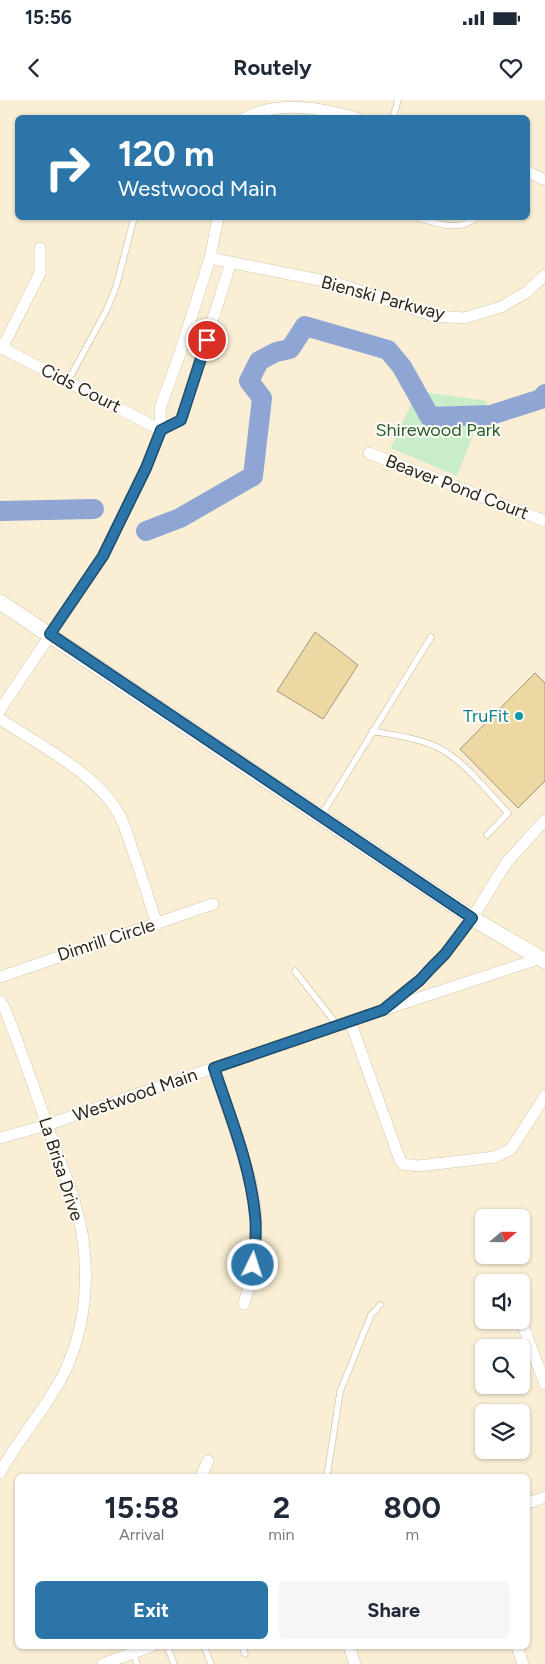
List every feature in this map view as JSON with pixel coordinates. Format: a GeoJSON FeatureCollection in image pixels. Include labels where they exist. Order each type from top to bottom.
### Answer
{"type":"FeatureCollection","features":[{"type":"Feature","properties":{"kind":"main road"},"geometry":{"type":"LineString","coordinates":[[0,602],[472,918],[543,960]]}},
{"type":"Feature","properties":{"kind":"street"},"geometry":{"type":"LineString","coordinates":[[250,115],[265,106],[282,103],[302,103],[346,115]]}},
{"type":"Feature","properties":{"kind":"street"},"geometry":{"type":"LineString","coordinates":[[530,173],[545,180]]}},
{"type":"Feature","properties":{"kind":"street"},"geometry":{"type":"LineString","coordinates":[[0,710],[103,556],[146,468],[161,430],[160,408],[179,356],[210,258],[218,220]]}},
{"type":"Feature","properties":{"kind":"street"},"geometry":{"type":"LineString","coordinates":[[1,347],[40,273],[40,248]]}},
{"type":"Feature","properties":{"kind":"street","name":"Bienski Parkway"},"geometry":{"type":"LineString","coordinates":[[210,258],[339,284],[434,316],[464,318],[501,307],[527,292],[545,275]]}},
{"type":"Feature","properties":{"kind":"street"},"geometry":{"type":"LineString","coordinates":[[161,430],[181,420],[231,262]]}},
{"type":"Feature","properties":{"kind":"street","name":"Cids Court"},"geometry":{"type":"LineString","coordinates":[[1,347],[161,430]]}},
{"type":"Feature","properties":{"kind":"street","name":"Beaver Pond Court"},"geometry":{"type":"LineString","coordinates":[[368,453],[545,521]]}},
{"type":"Feature","properties":{"kind":"street"},"geometry":{"type":"LineString","coordinates":[[0,719],[81,772],[96,785],[108,800],[119,815],[157,924]]}},
{"type":"Feature","properties":{"kind":"street","name":"Westwood Main"},"geometry":{"type":"LineString","coordinates":[[383,1010],[420,980],[445,954],[472,918],[507,862],[545,820]]}},
{"type":"Feature","properties":{"kind":"street","name":"Dimrill Circle"},"geometry":{"type":"LineString","coordinates":[[0,977],[212,904]]}},
{"type":"Feature","properties":{"kind":"street","name":"Westwood Main"},"geometry":{"type":"LineString","coordinates":[[0,1138],[47,1125],[383,1010],[543,960]]}},
{"type":"Feature","properties":{"kind":"street","name":"La Brisa Drive"},"geometry":{"type":"LineString","coordinates":[[0,1001],[24,1058],[74,1201],[82,1234],[85,1263],[85,1297],[78,1331],[66,1370],[50,1398],[0,1473]]}},
{"type":"Feature","properties":{"kind":"street"},"geometry":{"type":"LineString","coordinates":[[350,1021],[400,1160],[404,1164],[418,1166],[495,1157],[503,1154],[512,1149],[545,1096]]}},
{"type":"Feature","properties":{"kind":"street"},"geometry":{"type":"LineString","coordinates":[[214,1068],[245,1163],[256,1217],[252,1280],[244,1304]]}},
{"type":"Feature","properties":{"kind":"street"},"geometry":{"type":"LineString","coordinates":[[524,1329],[545,1384]]}},
{"type":"Feature","properties":{"kind":"street"},"geometry":{"type":"LineString","coordinates":[[202,1474],[208,1461]]}},
{"type":"Feature","properties":{"kind":"street"},"geometry":{"type":"LineString","coordinates":[[530,1502],[545,1497]]}},
{"type":"Feature","properties":{"kind":"street"},"geometry":{"type":"LineString","coordinates":[[103,1664],[135,1659],[148,1649]]}},
{"type":"Feature","properties":{"kind":"street"},"geometry":{"type":"LineString","coordinates":[[350,1649],[355,1664]]}},
{"type":"Feature","properties":{"kind":"street"},"geometry":{"type":"LineString","coordinates":[[518,1649],[523,1664]]}},
{"type":"Feature","properties":{"kind":"lane"},"geometry":{"type":"LineString","coordinates":[[394,115],[398,100]]}},
{"type":"Feature","properties":{"kind":"lane"},"geometry":{"type":"LineString","coordinates":[[68,381],[107,309],[116,287],[133,220]]}},
{"type":"Feature","properties":{"kind":"lane"},"geometry":{"type":"LineString","coordinates":[[426,220],[454,227],[465,225],[473,220]]}},
{"type":"Feature","properties":{"kind":"lane"},"geometry":{"type":"LineString","coordinates":[[321,816],[430,637]]}},
{"type":"Feature","properties":{"kind":"lane"},"geometry":{"type":"LineString","coordinates":[[372,731],[401,736],[435,746],[454,757],[508,813],[487,834]]}},
{"type":"Feature","properties":{"kind":"lane"},"geometry":{"type":"LineString","coordinates":[[295,971],[337,1026]]}},
{"type":"Feature","properties":{"kind":"lane"},"geometry":{"type":"LineString","coordinates":[[327,1474],[340,1392],[371,1316],[380,1305]]}},
{"type":"Feature","properties":{"kind":"lane"},"geometry":{"type":"LineString","coordinates":[[168,1649],[174,1664]]}},
{"type":"Feature","properties":{"kind":"lane"},"geometry":{"type":"LineString","coordinates":[[205,1649],[211,1664]]}},
{"type":"Feature","properties":{"kind":"lane"},"geometry":{"type":"LineString","coordinates":[[243,1649],[245,1654]]}},
{"type":"Feature","properties":{"kind":"green space","name":"Shirewood Park"},"geometry":{"type":"Polygon","coordinates":[[[417,391],[487,401],[457,476],[391,448],[417,391]]]}},
{"type":"Feature","properties":{"kind":"building"},"geometry":{"type":"Polygon","coordinates":[[[315,632],[358,665],[323,719],[277,691],[315,632]]]}},
{"type":"Feature","properties":{"kind":"building","name":"TruFit"},"geometry":{"type":"Polygon","coordinates":[[[535,673],[545,683],[545,781],[518,808],[460,749],[535,673]]]}},
{"type":"Feature","properties":{"kind":"waterway"},"geometry":{"type":"LineString","coordinates":[[146,531],[180,518],[253,476],[262,398],[249,381],[259,361],[276,352],[290,349],[305,326],[388,350],[402,367],[430,417],[491,415],[541,399],[545,394]]}},
{"type":"Feature","properties":{"kind":"waterway"},"geometry":{"type":"LineString","coordinates":[[0,511],[94,509]]}},
{"type":"Feature","properties":{"kind":"place","name":"TruFit"},"geometry":{"type":"Point","coordinates":[519,716]}},
{"type":"Feature","properties":{"kind":"route"},"geometry":{"type":"LineString","coordinates":[[207,340],[181,420],[161,430],[146,468],[103,556],[50,634],[472,918],[445,954],[420,980],[383,1010],[214,1068],[245,1163],[252,1192],[256,1217],[253,1265]]}}]}
